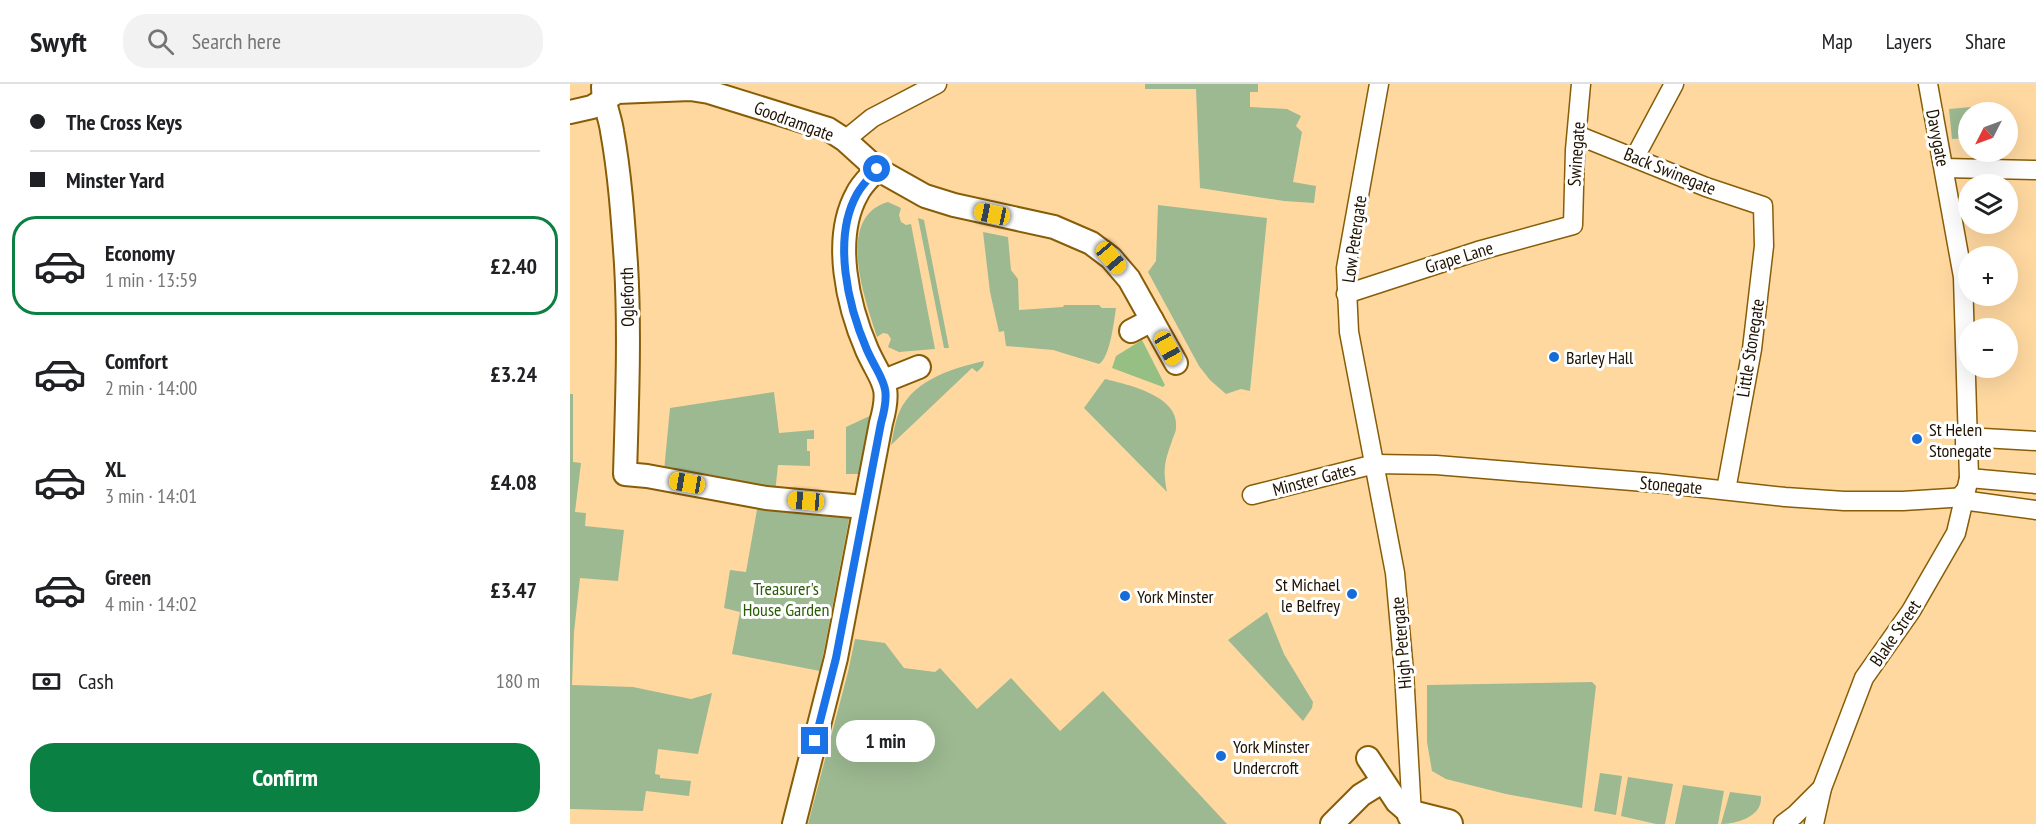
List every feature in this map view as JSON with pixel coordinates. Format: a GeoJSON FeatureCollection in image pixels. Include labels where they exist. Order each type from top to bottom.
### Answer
{"type":"FeatureCollection","features":[{"type":"Feature","properties":{"kind":"street","name":"Goodramgate"},"geometry":{"type":"LineString","coordinates":[[570,112],[592,107],[603,92],[690,89],[709,92],[809,122],[828,129],[845,140],[872,118],[937,84]]}},
{"type":"Feature","properties":{"kind":"street","name":"Low Petergate"},"geometry":{"type":"LineString","coordinates":[[1376,464],[1349,332],[1346,268],[1379,84]]}},
{"type":"Feature","properties":{"kind":"street","name":"Swinegate"},"geometry":{"type":"LineString","coordinates":[[1573,225],[1575,150],[1581,84]]}},
{"type":"Feature","properties":{"kind":"street"},"geometry":{"type":"LineString","coordinates":[[1635,157],[1674,84]]}},
{"type":"Feature","properties":{"kind":"street","name":"Davygate"},"geometry":{"type":"LineString","coordinates":[[1928,84],[1963,277],[1969,478]]}},
{"type":"Feature","properties":{"kind":"street","name":"Ogleforth"},"geometry":{"type":"LineString","coordinates":[[603,92],[612,129],[626,264],[629,381],[625,474],[766,498],[864,507]]}},
{"type":"Feature","properties":{"kind":"street","name":"Back Swinegate"},"geometry":{"type":"LineString","coordinates":[[1577,135],[1706,187],[1763,206]]}},
{"type":"Feature","properties":{"kind":"street"},"geometry":{"type":"LineString","coordinates":[[845,140],[877,169],[917,192],[939,201],[1054,227],[1090,243],[1111,258],[1129,279],[1176,363]]}},
{"type":"Feature","properties":{"kind":"street"},"geometry":{"type":"LineString","coordinates":[[1944,168],[2036,170]]}},
{"type":"Feature","properties":{"kind":"street"},"geometry":{"type":"LineString","coordinates":[[794,824],[836,658],[886,403],[884,381],[857,324],[845,270],[843,247],[846,224],[857,194],[877,169]]}},
{"type":"Feature","properties":{"kind":"street","name":"Little Stonegate"},"geometry":{"type":"LineString","coordinates":[[1726,490],[1754,338],[1764,246],[1763,206]]}},
{"type":"Feature","properties":{"kind":"street","name":"Grape Lane"},"geometry":{"type":"LineString","coordinates":[[1346,294],[1478,251],[1573,225]]}},
{"type":"Feature","properties":{"kind":"street"},"geometry":{"type":"LineString","coordinates":[[1131,331],[1152,320]]}},
{"type":"Feature","properties":{"kind":"street"},"geometry":{"type":"LineString","coordinates":[[884,381],[919,367]]}},
{"type":"Feature","properties":{"kind":"street"},"geometry":{"type":"LineString","coordinates":[[1964,498],[1965,437],[1998,437],[2036,441]]}},
{"type":"Feature","properties":{"kind":"street","name":"Stonegate"},"geometry":{"type":"LineString","coordinates":[[1376,464],[1436,465],[1844,501],[1964,498],[2036,510]]}},
{"type":"Feature","properties":{"kind":"street","name":"Minster Gates"},"geometry":{"type":"LineString","coordinates":[[1252,495],[1376,464]]}},
{"type":"Feature","properties":{"kind":"street","name":"High Petergate"},"geometry":{"type":"LineString","coordinates":[[1376,464],[1395,573],[1404,672],[1412,820]]}},
{"type":"Feature","properties":{"kind":"street"},"geometry":{"type":"LineString","coordinates":[[1969,478],[2036,484]]}},
{"type":"Feature","properties":{"kind":"street","name":"Blake Street"},"geometry":{"type":"LineString","coordinates":[[1814,824],[1822,788],[1864,678],[1911,611],[1956,533],[1969,478]]}},
{"type":"Feature","properties":{"kind":"street"},"geometry":{"type":"LineString","coordinates":[[1368,758],[1382,782],[1412,820],[1448,824]]}},
{"type":"Feature","properties":{"kind":"street"},"geometry":{"type":"LineString","coordinates":[[1332,824],[1361,795],[1382,782]]}},
{"type":"Feature","properties":{"kind":"street","name":"Blake Street"},"geometry":{"type":"LineString","coordinates":[[1783,824],[1822,788]]}},
{"type":"Feature","properties":{"kind":"green space"},"geometry":{"type":"Polygon","coordinates":[[[1145,84],[1258,84],[1258,92],[1250,92],[1250,107],[1287,109],[1301,116],[1296,126],[1302,132],[1293,182],[1316,186],[1314,203],[1284,201],[1200,188],[1196,89],[1145,89],[1145,84]]]}},
{"type":"Feature","properties":{"kind":"green space"},"geometry":{"type":"Polygon","coordinates":[[[1958,108],[1958,139],[1952,139],[1949,109],[1958,108]]]}},
{"type":"Feature","properties":{"kind":"green space"},"geometry":{"type":"Polygon","coordinates":[[[888,202],[901,208],[899,215],[901,222],[906,225],[911,224],[935,349],[899,352],[888,347],[891,339],[888,334],[883,333],[877,337],[872,322],[861,283],[858,242],[862,224],[872,211],[888,202]]]}},
{"type":"Feature","properties":{"kind":"green space"},"geometry":{"type":"Polygon","coordinates":[[[1158,205],[1267,218],[1250,391],[1241,389],[1226,394],[1210,380],[1199,366],[1148,272],[1156,261],[1158,205]]]}},
{"type":"Feature","properties":{"kind":"green space"},"geometry":{"type":"Polygon","coordinates":[[[918,218],[924,220],[949,348],[944,348],[918,218]]]}},
{"type":"Feature","properties":{"kind":"green space"},"geometry":{"type":"Polygon","coordinates":[[[983,232],[1008,237],[1011,270],[1018,279],[1019,310],[1063,307],[1064,305],[1099,305],[1102,308],[1116,308],[1109,347],[1099,364],[1053,350],[1006,346],[1004,331],[999,332],[990,292],[983,232]]]}},
{"type":"Feature","properties":{"kind":"green space"},"geometry":{"type":"Polygon","coordinates":[[[1142,340],[1165,385],[1163,387],[1112,368],[1116,356],[1142,340]]]}},
{"type":"Feature","properties":{"kind":"green space"},"geometry":{"type":"Polygon","coordinates":[[[984,361],[983,366],[977,372],[972,368],[891,445],[897,418],[911,395],[932,379],[958,368],[984,361]]]}},
{"type":"Feature","properties":{"kind":"green space"},"geometry":{"type":"Polygon","coordinates":[[[1105,379],[1151,394],[1162,400],[1175,417],[1176,430],[1165,466],[1167,492],[1084,408],[1105,379]]]}},
{"type":"Feature","properties":{"kind":"green space"},"geometry":{"type":"Polygon","coordinates":[[[774,392],[779,433],[814,430],[814,439],[807,439],[810,466],[778,465],[775,493],[664,471],[670,408],[774,392]]]}},
{"type":"Feature","properties":{"kind":"green space"},"geometry":{"type":"Polygon","coordinates":[[[570,394],[573,394],[573,462],[581,463],[575,512],[586,513],[585,526],[624,530],[618,581],[580,578],[574,632],[572,685],[633,687],[691,699],[712,693],[698,754],[658,749],[655,774],[660,775],[660,778],[691,781],[689,796],[646,791],[643,811],[570,809],[570,394]]]}},
{"type":"Feature","properties":{"kind":"green space"},"geometry":{"type":"Polygon","coordinates":[[[874,414],[864,474],[846,474],[846,427],[874,414]]]}},
{"type":"Feature","properties":{"kind":"green space","name":"Treasurer's House Garden"},"geometry":{"type":"Polygon","coordinates":[[[758,504],[850,514],[820,671],[732,654],[740,612],[724,608],[730,570],[746,572],[758,504]]]}},
{"type":"Feature","properties":{"kind":"green space"},"geometry":{"type":"Polygon","coordinates":[[[1267,612],[1284,654],[1313,702],[1312,708],[1303,721],[1228,640],[1267,612]]]}},
{"type":"Feature","properties":{"kind":"green space"},"geometry":{"type":"Polygon","coordinates":[[[855,639],[885,643],[904,668],[935,672],[940,668],[977,709],[1011,678],[1060,731],[1103,691],[1227,824],[808,824],[855,639]]]}},
{"type":"Feature","properties":{"kind":"green space"},"geometry":{"type":"Polygon","coordinates":[[[1592,682],[1596,686],[1582,808],[1506,794],[1446,779],[1432,771],[1427,742],[1427,685],[1592,682]]]}},
{"type":"Feature","properties":{"kind":"green space"},"geometry":{"type":"Polygon","coordinates":[[[1600,773],[1622,776],[1616,815],[1594,811],[1600,773]]]}},
{"type":"Feature","properties":{"kind":"green space"},"geometry":{"type":"Polygon","coordinates":[[[1628,777],[1673,784],[1665,824],[1621,816],[1628,777]]]}},
{"type":"Feature","properties":{"kind":"green space"},"geometry":{"type":"Polygon","coordinates":[[[1683,785],[1724,791],[1718,824],[1675,824],[1683,785]]]}},
{"type":"Feature","properties":{"kind":"green space"},"geometry":{"type":"Polygon","coordinates":[[[1730,792],[1761,796],[1760,804],[1748,818],[1721,824],[1730,792]]]}},
{"type":"Feature","properties":{"kind":"place","name":"Barley Hall"},"geometry":{"type":"Point","coordinates":[1554,357]}},
{"type":"Feature","properties":{"kind":"place","name":"St Helen Stonegate"},"geometry":{"type":"Point","coordinates":[1917,439]}},
{"type":"Feature","properties":{"kind":"place","name":"St Michael le Belfrey"},"geometry":{"type":"Point","coordinates":[1352,594]}},
{"type":"Feature","properties":{"kind":"place","name":"York Minster"},"geometry":{"type":"Point","coordinates":[1125,596]}},
{"type":"Feature","properties":{"kind":"place","name":"York Minster Undercroft"},"geometry":{"type":"Point","coordinates":[1221,756]}},
{"type":"Feature","properties":{"kind":"route"},"geometry":{"type":"LineString","coordinates":[[815,741],[836,658],[886,403],[884,381],[857,324],[845,270],[843,247],[846,224],[857,194],[877,169]]}}]}
